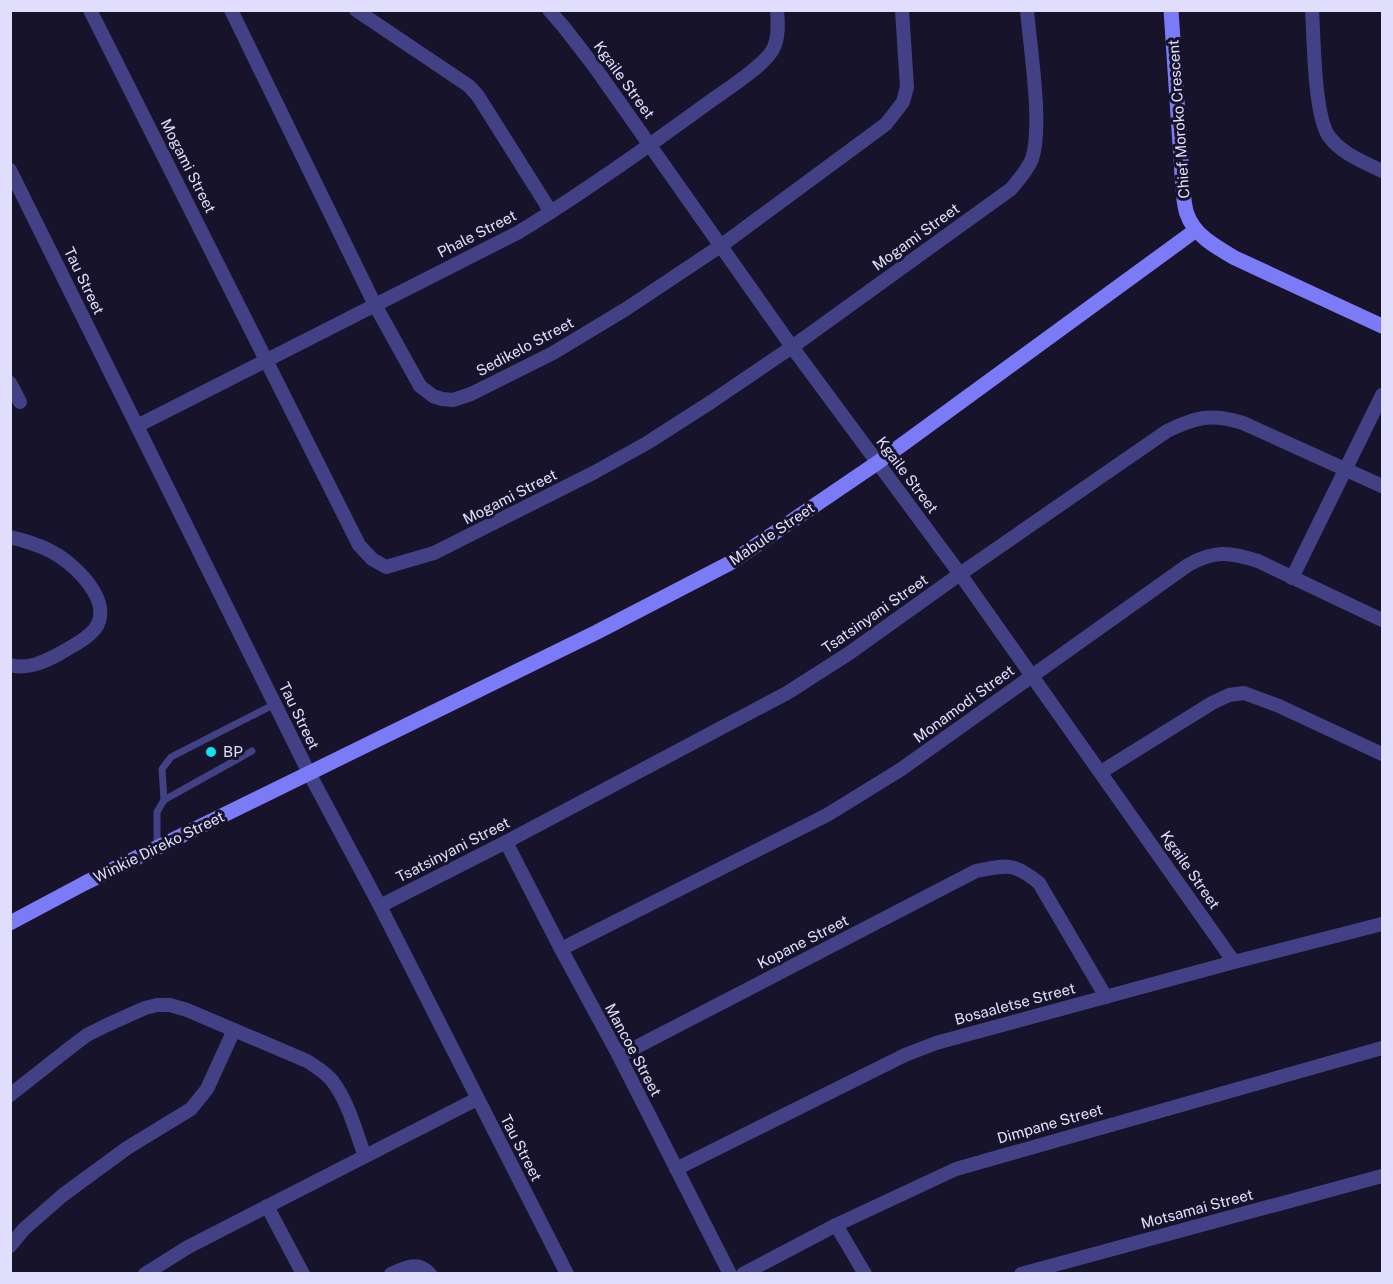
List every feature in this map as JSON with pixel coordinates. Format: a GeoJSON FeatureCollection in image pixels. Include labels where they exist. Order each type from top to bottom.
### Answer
{"type":"FeatureCollection","features":[{"type":"Feature","properties":{"kind":"street","name":"Mogami Street"},"geometry":{"type":"LineString","coordinates":[[90,10],[359,545],[372,559],[386,567],[434,553],[647,444],[792,346],[1011,189],[1025,173],[1032,158],[1035,138],[1036,110],[1027,10]]}},
{"type":"Feature","properties":{"kind":"street","name":"Sedikelo Street"},"geometry":{"type":"LineString","coordinates":[[231,10],[375,305],[420,386],[433,396],[453,400],[471,394],[553,353],[626,309],[722,245],[886,124],[903,102],[907,87],[902,10]]}},
{"type":"Feature","properties":{"kind":"street"},"geometry":{"type":"LineString","coordinates":[[356,10],[469,86],[478,96],[551,212]]}},
{"type":"Feature","properties":{"kind":"street","name":"Kgaile Street"},"geometry":{"type":"LineString","coordinates":[[549,10],[594,66],[792,346],[960,574],[1234,962]]}},
{"type":"Feature","properties":{"kind":"street","name":"Phale Street"},"geometry":{"type":"LineString","coordinates":[[137,426],[519,232],[551,212],[651,145],[766,58],[774,48],[777,34],[777,10]]}},
{"type":"Feature","properties":{"kind":"street","name":"Chief Moroko Crescent"},"geometry":{"type":"LineString","coordinates":[[1170,10],[1183,190],[1187,213],[1196,230]]}},
{"type":"Feature","properties":{"kind":"street"},"geometry":{"type":"LineString","coordinates":[[1312,10],[1318,101],[1321,118],[1328,135],[1340,148],[1358,160],[1383,171]]}},
{"type":"Feature","properties":{"kind":"street","name":"Tau Street"},"geometry":{"type":"LineString","coordinates":[[10,170],[309,773],[380,906],[567,1274]]}},
{"type":"Feature","properties":{"kind":"street"},"geometry":{"type":"LineString","coordinates":[[1196,230],[1212,244],[1235,258],[1383,326]]}},
{"type":"Feature","properties":{"kind":"street","name":"Mabule Street"},"geometry":{"type":"LineString","coordinates":[[309,773],[597,632],[730,563],[877,463],[1196,230]]}},
{"type":"Feature","properties":{"kind":"street"},"geometry":{"type":"LineString","coordinates":[[10,383],[20,402]]}},
{"type":"Feature","properties":{"kind":"street"},"geometry":{"type":"LineString","coordinates":[[1292,578],[1383,395]]}},
{"type":"Feature","properties":{"kind":"street","name":"Tsatsinyani Street"},"geometry":{"type":"LineString","coordinates":[[380,906],[506,843],[787,693],[848,654],[1167,431],[1192,419],[1218,417],[1243,423],[1383,486]]}},
{"type":"Feature","properties":{"kind":"street"},"geometry":{"type":"LineString","coordinates":[[10,537],[54,553],[69,563],[89,582],[98,599],[100,613],[95,630],[52,658],[33,666],[10,665]]}},
{"type":"Feature","properties":{"kind":"street","name":"Monamodi Street"},"geometry":{"type":"LineString","coordinates":[[561,949],[827,815],[865,793],[1203,556],[1219,553],[1237,554],[1258,561],[1383,620]]}},
{"type":"Feature","properties":{"kind":"street"},"geometry":{"type":"LineString","coordinates":[[1101,772],[1212,703],[1228,695],[1244,693],[1279,706],[1383,754]]}},
{"type":"Feature","properties":{"kind":"street","name":"Winkie Direko Street"},"geometry":{"type":"LineString","coordinates":[[11,922],[309,773]]}},
{"type":"Feature","properties":{"kind":"street","name":"Mancoe Street"},"geometry":{"type":"LineString","coordinates":[[506,843],[619,1056],[730,1274]]}},
{"type":"Feature","properties":{"kind":"street","name":"Kopane Street"},"geometry":{"type":"LineString","coordinates":[[619,1056],[976,871],[1005,865],[1023,870],[1040,883],[1106,997]]}},
{"type":"Feature","properties":{"kind":"street","name":"Bosaaletse Street"},"geometry":{"type":"LineString","coordinates":[[676,1169],[905,1055],[963,1035],[1383,924]]}},
{"type":"Feature","properties":{"kind":"street"},"geometry":{"type":"LineString","coordinates":[[10,1095],[87,1035],[145,1008],[170,1005],[234,1029],[307,1061],[332,1080],[365,1156]]}},
{"type":"Feature","properties":{"kind":"street"},"geometry":{"type":"LineString","coordinates":[[10,1246],[24,1229],[63,1195],[127,1148],[191,1108],[207,1089],[234,1029]]}},
{"type":"Feature","properties":{"kind":"street","name":"Dimpane Street"},"geometry":{"type":"LineString","coordinates":[[743,1274],[836,1225],[956,1169],[1383,1048]]}},
{"type":"Feature","properties":{"kind":"street"},"geometry":{"type":"LineString","coordinates":[[145,1274],[188,1246],[477,1099]]}},
{"type":"Feature","properties":{"kind":"street","name":"Motsamai Street"},"geometry":{"type":"LineString","coordinates":[[1021,1274],[1383,1176]]}},
{"type":"Feature","properties":{"kind":"street"},"geometry":{"type":"LineString","coordinates":[[267,1206],[303,1274]]}},
{"type":"Feature","properties":{"kind":"street"},"geometry":{"type":"LineString","coordinates":[[836,1225],[866,1274]]}},
{"type":"Feature","properties":{"kind":"street"},"geometry":{"type":"LineString","coordinates":[[391,1274],[405,1267],[416,1265],[423,1267],[430,1274]]}},
{"type":"Feature","properties":{"kind":"lane"},"geometry":{"type":"LineString","coordinates":[[164,800],[162,769],[171,757],[275,704]]}},
{"type":"Feature","properties":{"kind":"lane"},"geometry":{"type":"LineString","coordinates":[[157,848],[157,812],[164,800],[252,751]]}},
{"type":"Feature","properties":{"kind":"place","name":"BP"},"geometry":{"type":"Point","coordinates":[211,752]}}]}
